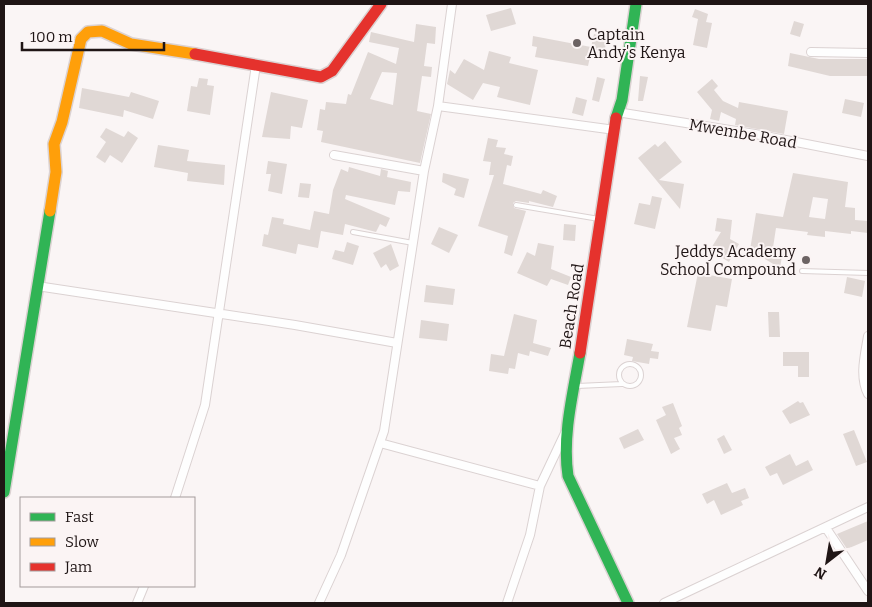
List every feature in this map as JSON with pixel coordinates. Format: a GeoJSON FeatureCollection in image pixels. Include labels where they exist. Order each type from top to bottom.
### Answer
{"type":"FeatureCollection","features":[{"type":"Feature","properties":{"kind":"street"},"geometry":{"type":"LineString","coordinates":[[4,486],[56,172],[54,144],[62,122],[81,39],[88,32],[102,31],[131,44],[321,77],[329,75],[381,4]]}},
{"type":"Feature","properties":{"kind":"street"},"geometry":{"type":"LineString","coordinates":[[319,603],[341,555],[380,443],[388,412],[424,171],[438,106],[452,4]]}},
{"type":"Feature","properties":{"kind":"street","name":"Beach Road"},"geometry":{"type":"LineString","coordinates":[[628,603],[568,476],[566,463],[568,427],[616,130],[617,112],[622,100],[636,4]]}},
{"type":"Feature","properties":{"kind":"street"},"geometry":{"type":"LineString","coordinates":[[811,52],[868,52]]}},
{"type":"Feature","properties":{"kind":"street"},"geometry":{"type":"LineString","coordinates":[[175,497],[205,405],[256,65]]}},
{"type":"Feature","properties":{"kind":"street"},"geometry":{"type":"LineString","coordinates":[[438,106],[616,130]]}},
{"type":"Feature","properties":{"kind":"street","name":"Mwembe Road"},"geometry":{"type":"LineString","coordinates":[[617,112],[755,134],[868,156]]}},
{"type":"Feature","properties":{"kind":"street"},"geometry":{"type":"LineString","coordinates":[[334,155],[424,171]]}},
{"type":"Feature","properties":{"kind":"street"},"geometry":{"type":"LineString","coordinates":[[37,286],[397,343]]}},
{"type":"Feature","properties":{"kind":"street"},"geometry":{"type":"LineString","coordinates":[[868,336],[863,362],[865,386],[868,394]]}},
{"type":"Feature","properties":{"kind":"street"},"geometry":{"type":"LineString","coordinates":[[507,603],[530,535],[540,486],[568,427]]}},
{"type":"Feature","properties":{"kind":"street"},"geometry":{"type":"LineString","coordinates":[[380,443],[540,486]]}},
{"type":"Feature","properties":{"kind":"street"},"geometry":{"type":"LineString","coordinates":[[664,603],[868,507]]}},
{"type":"Feature","properties":{"kind":"street"},"geometry":{"type":"LineString","coordinates":[[826,528],[868,591]]}},
{"type":"Feature","properties":{"kind":"street"},"geometry":{"type":"LineString","coordinates":[[137,603],[144,587]]}},
{"type":"Feature","properties":{"kind":"lane"},"geometry":{"type":"LineString","coordinates":[[516,205],[601,219]]}},
{"type":"Feature","properties":{"kind":"lane"},"geometry":{"type":"LineString","coordinates":[[353,232],[413,243]]}},
{"type":"Feature","properties":{"kind":"lane"},"geometry":{"type":"LineString","coordinates":[[802,271],[868,273]]}},
{"type":"Feature","properties":{"kind":"lane"},"geometry":{"type":"LineString","coordinates":[[575,386],[622,384],[628,386],[638,382],[640,371],[637,366],[631,364],[621,368],[618,373],[622,384]]}},
{"type":"Feature","properties":{"kind":"building"},"geometry":{"type":"Polygon","coordinates":[[[511,8],[516,24],[491,31],[486,15],[511,8]]]}},
{"type":"Feature","properties":{"kind":"building"},"geometry":{"type":"Polygon","coordinates":[[[695,9],[708,14],[706,22],[712,23],[707,48],[693,45],[698,19],[692,17],[695,9]]]}},
{"type":"Feature","properties":{"kind":"building"},"geometry":{"type":"Polygon","coordinates":[[[794,21],[804,24],[800,37],[790,34],[794,21]]]}},
{"type":"Feature","properties":{"kind":"building"},"geometry":{"type":"Polygon","coordinates":[[[416,24],[436,27],[435,44],[427,43],[424,66],[432,67],[431,77],[422,76],[417,111],[431,114],[420,163],[321,142],[323,131],[317,130],[320,109],[325,110],[326,102],[346,104],[348,94],[351,95],[368,52],[396,64],[399,48],[369,42],[371,32],[414,42],[416,24]],[[382,72],[370,99],[393,105],[397,73],[382,72]]]}},
{"type":"Feature","properties":{"kind":"building"},"geometry":{"type":"Polygon","coordinates":[[[594,34],[607,38],[603,59],[590,57],[588,66],[535,57],[537,47],[532,46],[533,36],[591,47],[594,34]]]}},
{"type":"Feature","properties":{"kind":"building"},"geometry":{"type":"Polygon","coordinates":[[[489,51],[511,57],[509,63],[538,70],[530,105],[497,97],[500,87],[483,83],[473,100],[447,84],[450,70],[455,74],[464,59],[484,70],[489,51]]]}},
{"type":"Feature","properties":{"kind":"building"},"geometry":{"type":"Polygon","coordinates":[[[790,53],[819,59],[868,59],[868,76],[830,76],[788,66],[790,53]]]}},
{"type":"Feature","properties":{"kind":"building"},"geometry":{"type":"Polygon","coordinates":[[[640,76],[648,77],[643,101],[638,101],[640,76]]]}},
{"type":"Feature","properties":{"kind":"building"},"geometry":{"type":"Polygon","coordinates":[[[597,77],[605,79],[599,102],[592,100],[597,77]]]}},
{"type":"Feature","properties":{"kind":"building"},"geometry":{"type":"Polygon","coordinates":[[[199,78],[208,79],[207,85],[214,86],[210,115],[187,111],[191,86],[197,87],[199,78]]]}},
{"type":"Feature","properties":{"kind":"building"},"geometry":{"type":"Polygon","coordinates":[[[712,79],[718,86],[714,90],[723,101],[738,108],[739,102],[788,111],[784,134],[735,125],[736,119],[721,112],[719,121],[710,119],[712,110],[697,92],[712,79]]]}},
{"type":"Feature","properties":{"kind":"building"},"geometry":{"type":"Polygon","coordinates":[[[82,88],[129,97],[131,92],[159,101],[153,119],[124,110],[123,117],[79,108],[82,88]]]}},
{"type":"Feature","properties":{"kind":"building"},"geometry":{"type":"Polygon","coordinates":[[[271,92],[308,100],[302,128],[291,126],[290,139],[262,137],[271,92]]]}},
{"type":"Feature","properties":{"kind":"building"},"geometry":{"type":"Polygon","coordinates":[[[576,97],[587,100],[583,116],[572,113],[576,97]]]}},
{"type":"Feature","properties":{"kind":"building"},"geometry":{"type":"Polygon","coordinates":[[[845,99],[864,103],[861,117],[842,113],[845,99]]]}},
{"type":"Feature","properties":{"kind":"building"},"geometry":{"type":"Polygon","coordinates":[[[106,128],[124,137],[128,131],[138,138],[122,163],[110,155],[105,163],[96,157],[106,142],[100,137],[106,128]]]}},
{"type":"Feature","properties":{"kind":"building"},"geometry":{"type":"Polygon","coordinates":[[[488,138],[498,140],[496,147],[506,148],[504,154],[513,156],[511,166],[507,165],[503,184],[541,194],[543,190],[557,196],[553,207],[529,201],[529,203],[516,201],[513,203],[514,208],[526,211],[512,256],[504,253],[508,236],[478,226],[494,175],[489,175],[491,162],[483,161],[488,138]]]}},
{"type":"Feature","properties":{"kind":"building"},"geometry":{"type":"Polygon","coordinates":[[[665,141],[682,162],[659,180],[684,184],[680,209],[638,158],[655,144],[658,147],[665,141]]]}},
{"type":"Feature","properties":{"kind":"building"},"geometry":{"type":"Polygon","coordinates":[[[158,145],[189,150],[187,161],[225,165],[224,185],[187,181],[188,173],[154,167],[158,145]]]}},
{"type":"Feature","properties":{"kind":"building"},"geometry":{"type":"Polygon","coordinates":[[[268,161],[287,164],[282,194],[268,191],[271,174],[266,174],[268,161]]]}},
{"type":"Feature","properties":{"kind":"building"},"geometry":{"type":"Polygon","coordinates":[[[349,167],[380,176],[381,169],[388,171],[387,177],[411,182],[410,192],[398,191],[395,205],[346,195],[345,199],[390,218],[386,227],[380,224],[376,232],[345,224],[343,235],[321,231],[318,248],[298,244],[296,254],[262,246],[264,234],[268,235],[272,217],[284,219],[283,224],[310,230],[314,211],[329,214],[333,190],[341,169],[348,172],[349,167]]]}},
{"type":"Feature","properties":{"kind":"building"},"geometry":{"type":"Polygon","coordinates":[[[443,173],[469,179],[464,198],[454,195],[456,189],[442,182],[443,173]]]}},
{"type":"Feature","properties":{"kind":"building"},"geometry":{"type":"Polygon","coordinates":[[[793,173],[848,182],[845,207],[855,208],[855,220],[868,221],[868,233],[851,231],[851,234],[825,231],[825,237],[807,235],[808,232],[776,228],[772,254],[782,256],[780,268],[750,250],[756,213],[783,217],[793,173]],[[813,197],[809,217],[825,219],[828,199],[813,197]]]}},
{"type":"Feature","properties":{"kind":"building"},"geometry":{"type":"Polygon","coordinates":[[[300,183],[311,184],[309,198],[298,197],[300,183]]]}},
{"type":"Feature","properties":{"kind":"building"},"geometry":{"type":"Polygon","coordinates":[[[652,196],[662,198],[655,229],[634,224],[639,203],[650,205],[652,196]]]}},
{"type":"Feature","properties":{"kind":"building"},"geometry":{"type":"Polygon","coordinates":[[[717,218],[732,220],[730,239],[739,244],[729,262],[710,250],[721,232],[715,231],[717,218]]]}},
{"type":"Feature","properties":{"kind":"building"},"geometry":{"type":"Polygon","coordinates":[[[564,224],[576,225],[575,241],[563,240],[564,224]]]}},
{"type":"Feature","properties":{"kind":"building"},"geometry":{"type":"Polygon","coordinates":[[[439,227],[458,235],[449,253],[431,244],[439,227]]]}},
{"type":"Feature","properties":{"kind":"building"},"geometry":{"type":"Polygon","coordinates":[[[347,242],[359,246],[353,265],[332,259],[335,250],[344,252],[347,242]]]}},
{"type":"Feature","properties":{"kind":"building"},"geometry":{"type":"Polygon","coordinates":[[[538,243],[554,246],[551,269],[571,277],[568,285],[551,279],[547,286],[517,273],[527,252],[535,256],[538,243]]]}},
{"type":"Feature","properties":{"kind":"building"},"geometry":{"type":"Polygon","coordinates":[[[391,244],[399,266],[390,271],[386,264],[381,268],[373,253],[391,244]]]}},
{"type":"Feature","properties":{"kind":"building"},"geometry":{"type":"Polygon","coordinates":[[[698,273],[732,279],[727,307],[716,305],[711,331],[687,327],[698,273]]]}},
{"type":"Feature","properties":{"kind":"building"},"geometry":{"type":"Polygon","coordinates":[[[847,277],[865,281],[862,297],[844,293],[847,277]]]}},
{"type":"Feature","properties":{"kind":"building"},"geometry":{"type":"Polygon","coordinates":[[[426,285],[455,289],[453,305],[424,302],[426,285]]]}},
{"type":"Feature","properties":{"kind":"building"},"geometry":{"type":"Polygon","coordinates":[[[768,312],[779,312],[780,337],[769,337],[768,312]]]}},
{"type":"Feature","properties":{"kind":"building"},"geometry":{"type":"Polygon","coordinates":[[[514,314],[537,320],[533,343],[551,348],[548,356],[530,351],[529,356],[518,353],[515,369],[509,368],[508,374],[489,371],[491,354],[504,356],[514,314]]]}},
{"type":"Feature","properties":{"kind":"building"},"geometry":{"type":"Polygon","coordinates":[[[421,320],[449,324],[447,341],[419,338],[421,320]]]}},
{"type":"Feature","properties":{"kind":"building"},"geometry":{"type":"Polygon","coordinates":[[[627,339],[653,344],[651,351],[659,352],[658,359],[650,358],[649,364],[632,361],[633,357],[624,355],[627,339]]]}},
{"type":"Feature","properties":{"kind":"building"},"geometry":{"type":"Polygon","coordinates":[[[783,352],[809,352],[809,377],[798,377],[798,366],[783,366],[783,352]]]}},
{"type":"Feature","properties":{"kind":"building"},"geometry":{"type":"Polygon","coordinates":[[[798,401],[800,403],[803,402],[810,415],[790,424],[782,411],[798,401]]]}},
{"type":"Feature","properties":{"kind":"building"},"geometry":{"type":"Polygon","coordinates":[[[673,403],[682,426],[679,428],[682,435],[674,438],[680,449],[671,454],[656,420],[666,415],[662,407],[673,403]]]}},
{"type":"Feature","properties":{"kind":"building"},"geometry":{"type":"Polygon","coordinates":[[[638,429],[644,440],[624,449],[619,438],[638,429]]]}},
{"type":"Feature","properties":{"kind":"building"},"geometry":{"type":"Polygon","coordinates":[[[854,430],[867,462],[856,466],[843,434],[854,430]]]}},
{"type":"Feature","properties":{"kind":"building"},"geometry":{"type":"Polygon","coordinates":[[[724,435],[732,450],[724,454],[717,439],[724,435]]]}},
{"type":"Feature","properties":{"kind":"building"},"geometry":{"type":"Polygon","coordinates":[[[790,454],[796,466],[808,460],[813,470],[783,485],[777,473],[770,476],[765,467],[790,454]]]}},
{"type":"Feature","properties":{"kind":"building"},"geometry":{"type":"Polygon","coordinates":[[[727,483],[732,493],[745,488],[749,498],[741,501],[743,505],[721,515],[714,500],[707,504],[702,494],[727,483]]]}},
{"type":"Feature","properties":{"kind":"building"},"geometry":{"type":"Polygon","coordinates":[[[868,521],[868,540],[847,549],[837,534],[868,521]]]}},
{"type":"Feature","properties":{"kind":"traffic: fast"},"geometry":{"type":"LineString","coordinates":[[616,118],[622,100],[636,4]]}},
{"type":"Feature","properties":{"kind":"traffic: fast"},"geometry":{"type":"LineString","coordinates":[[4,492],[50,211]]}},
{"type":"Feature","properties":{"kind":"traffic: fast"},"geometry":{"type":"LineString","coordinates":[[580,353],[567,430],[568,476],[628,603]]}},
{"type":"Feature","properties":{"kind":"traffic: slow"},"geometry":{"type":"LineString","coordinates":[[50,211],[56,172],[54,144],[62,122],[81,39],[88,32],[102,31],[131,44],[195,54]]}},
{"type":"Feature","properties":{"kind":"traffic: jam"},"geometry":{"type":"LineString","coordinates":[[195,54],[321,77],[332,71],[381,4]]}},
{"type":"Feature","properties":{"kind":"traffic: jam"},"geometry":{"type":"LineString","coordinates":[[580,353],[616,118]]}},
{"type":"Feature","properties":{"kind":"place","name":"Captain Andy's Kenya"},"geometry":{"type":"Point","coordinates":[577,43]}},
{"type":"Feature","properties":{"kind":"place","name":"Jeddys Academy School Compound"},"geometry":{"type":"Point","coordinates":[806,260]}}]}
